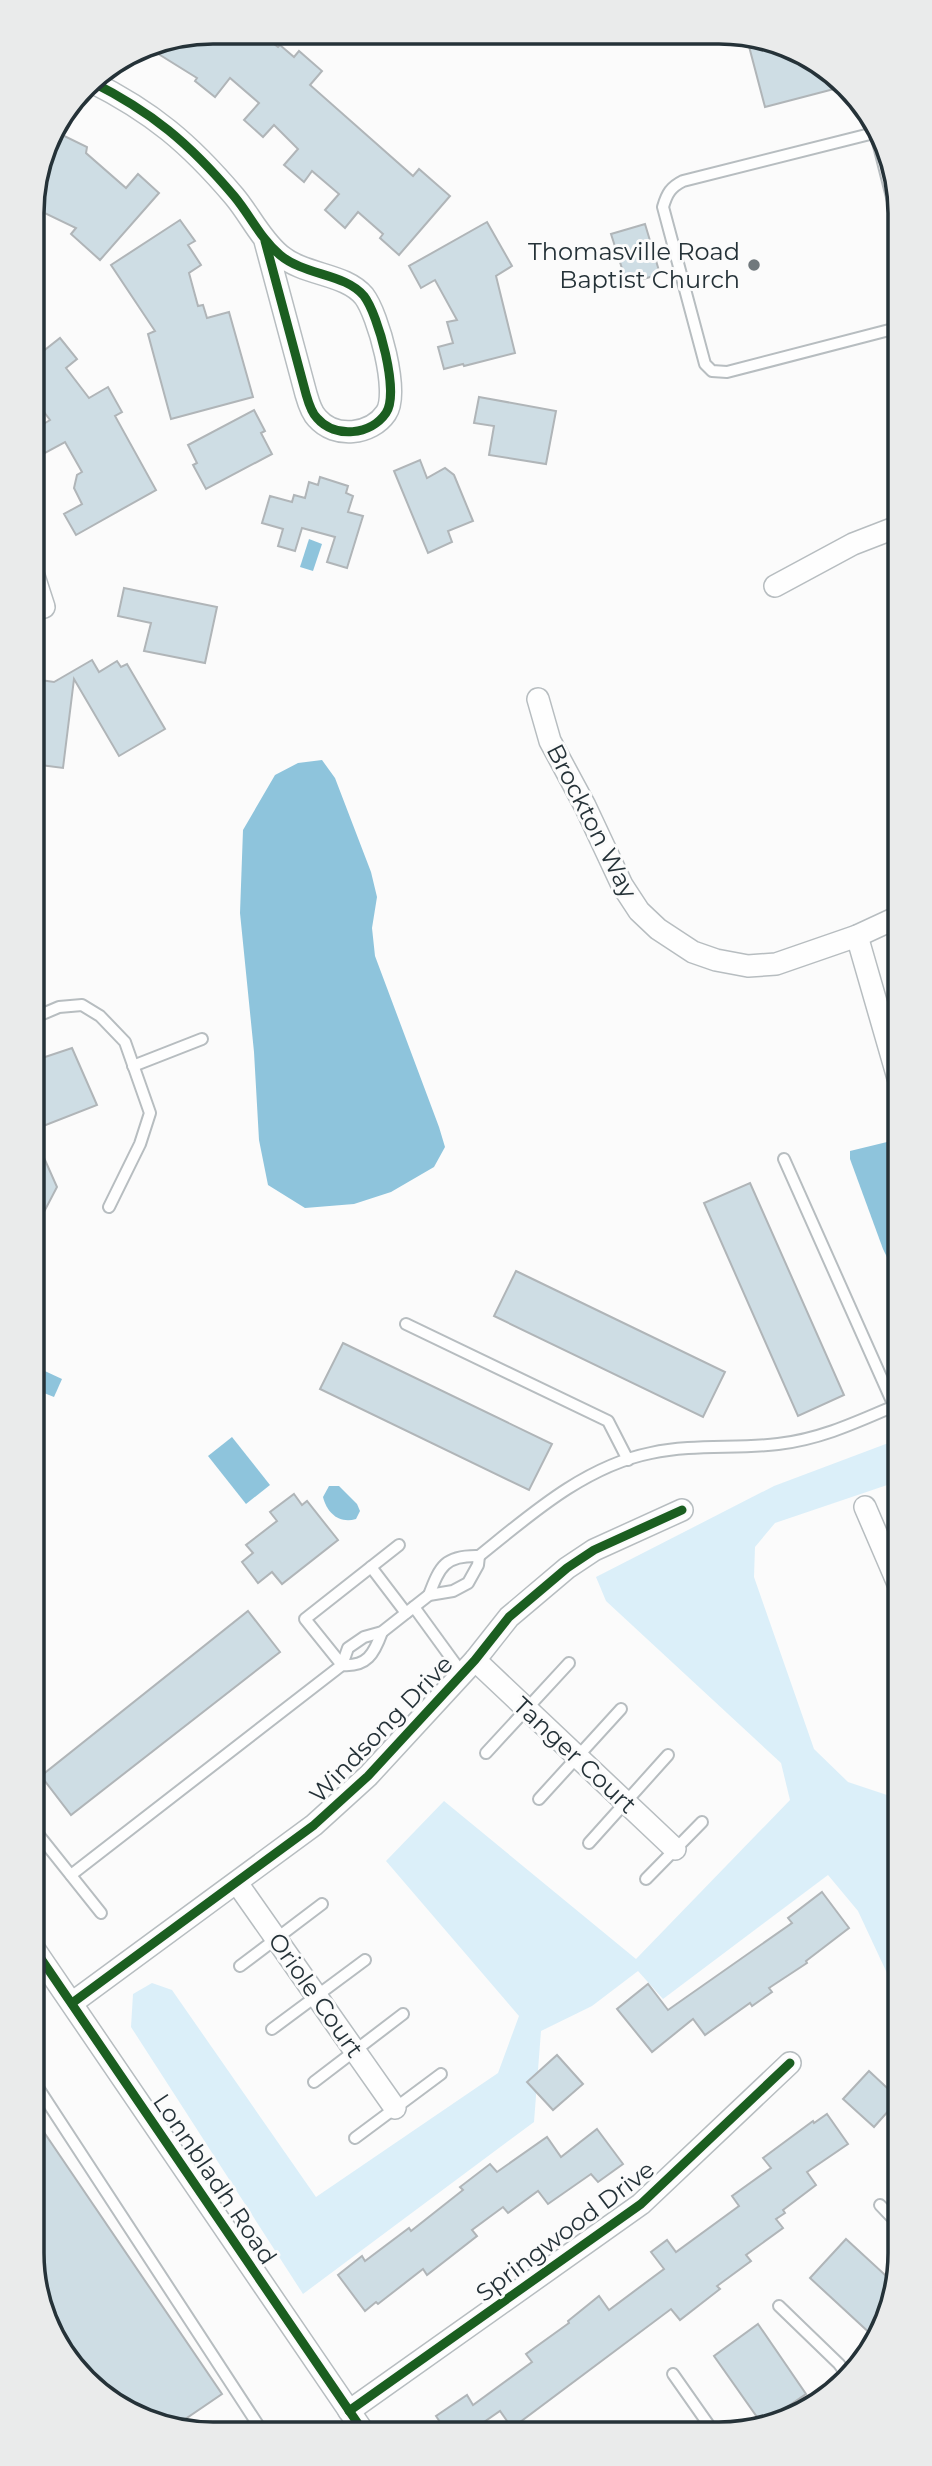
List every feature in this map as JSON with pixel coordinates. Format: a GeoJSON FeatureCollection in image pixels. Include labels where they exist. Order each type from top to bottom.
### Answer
{"type":"FeatureCollection","features":[{"type":"Feature","properties":{"kind":"street"},"geometry":{"type":"LineString","coordinates":[[101,86],[161,122],[201,158],[239,203],[265,241],[281,256],[309,272],[347,282],[362,294],[371,307],[392,379],[392,401],[387,412],[377,422],[362,430],[347,433],[332,429],[317,418],[308,402],[265,241]]}},
{"type":"Feature","properties":{"kind":"street"},"geometry":{"type":"LineString","coordinates":[[775,586],[853,544],[888,530]]}},
{"type":"Feature","properties":{"kind":"street","name":"Brockton Way"},"geometry":{"type":"LineString","coordinates":[[538,699],[550,741],[585,806],[622,885],[639,911],[658,929],[693,952],[748,966],[776,964],[857,936],[888,922]]}},
{"type":"Feature","properties":{"kind":"street"},"geometry":{"type":"LineString","coordinates":[[857,936],[888,1043]]}},
{"type":"Feature","properties":{"kind":"street"},"geometry":{"type":"LineString","coordinates":[[865,1507],[888,1560]]}},
{"type":"Feature","properties":{"kind":"street","name":"Windsong Drive"},"geometry":{"type":"LineString","coordinates":[[72,2003],[314,1825],[369,1776],[469,1667],[509,1617],[567,1568],[594,1550],[681,1510]]}},
{"type":"Feature","properties":{"kind":"street","name":"Tanger Court"},"geometry":{"type":"LineString","coordinates":[[469,1667],[527,1709],[675,1849]]}},
{"type":"Feature","properties":{"kind":"street","name":"Oriole Court"},"geometry":{"type":"LineString","coordinates":[[237,1883],[396,2108]]}},
{"type":"Feature","properties":{"kind":"street","name":"Lonnbladh Road"},"geometry":{"type":"LineString","coordinates":[[44,1964],[357,2422]]}},
{"type":"Feature","properties":{"kind":"street","name":"Springwood Drive"},"geometry":{"type":"LineString","coordinates":[[349,2411],[641,2204],[790,2063]]}},
{"type":"Feature","properties":{"kind":"lane"},"geometry":{"type":"LineString","coordinates":[[869,134],[683,181],[673,186],[666,195],[663,207],[705,364],[712,371],[727,372],[888,330]]}},
{"type":"Feature","properties":{"kind":"lane"},"geometry":{"type":"LineString","coordinates":[[44,1013],[59,1007],[82,1005],[100,1016],[125,1042],[149,1114],[140,1144],[109,1207]]}},
{"type":"Feature","properties":{"kind":"lane"},"geometry":{"type":"LineString","coordinates":[[133,1066],[202,1039]]}},
{"type":"Feature","properties":{"kind":"lane"},"geometry":{"type":"LineString","coordinates":[[784,1159],[888,1385]]}},
{"type":"Feature","properties":{"kind":"lane"},"geometry":{"type":"LineString","coordinates":[[406,1324],[608,1421],[628,1460]]}},
{"type":"Feature","properties":{"kind":"lane"},"geometry":{"type":"LineString","coordinates":[[429,1595],[443,1564],[467,1556],[479,1556],[566,1490],[602,1470],[649,1453],[699,1446],[778,1444],[831,1434],[888,1409]]}},
{"type":"Feature","properties":{"kind":"lane"},"geometry":{"type":"LineString","coordinates":[[382,1632],[376,1650],[365,1660],[355,1666],[342,1665],[305,1619],[399,1545]]}},
{"type":"Feature","properties":{"kind":"lane"},"geometry":{"type":"LineString","coordinates":[[71,1875],[342,1665],[348,1648],[364,1637],[382,1632],[429,1595],[453,1591],[468,1583],[479,1556]]}},
{"type":"Feature","properties":{"kind":"lane"},"geometry":{"type":"LineString","coordinates":[[371,1567],[410,1610],[469,1667]]}},
{"type":"Feature","properties":{"kind":"lane"},"geometry":{"type":"LineString","coordinates":[[486,1753],[569,1663]]}},
{"type":"Feature","properties":{"kind":"lane"},"geometry":{"type":"LineString","coordinates":[[539,1799],[621,1709]]}},
{"type":"Feature","properties":{"kind":"lane"},"geometry":{"type":"LineString","coordinates":[[589,1843],[668,1755]]}},
{"type":"Feature","properties":{"kind":"lane"},"geometry":{"type":"LineString","coordinates":[[646,1879],[702,1822]]}},
{"type":"Feature","properties":{"kind":"lane"},"geometry":{"type":"LineString","coordinates":[[44,1841],[101,1913]]}},
{"type":"Feature","properties":{"kind":"lane"},"geometry":{"type":"LineString","coordinates":[[240,1966],[322,1904]]}},
{"type":"Feature","properties":{"kind":"lane"},"geometry":{"type":"LineString","coordinates":[[272,2029],[365,1960]]}},
{"type":"Feature","properties":{"kind":"lane"},"geometry":{"type":"LineString","coordinates":[[314,2082],[403,2014]]}},
{"type":"Feature","properties":{"kind":"lane"},"geometry":{"type":"LineString","coordinates":[[355,2138],[441,2074]]}},
{"type":"Feature","properties":{"kind":"lane"},"geometry":{"type":"LineString","coordinates":[[44,2096],[256,2422]]}},
{"type":"Feature","properties":{"kind":"lane"},"geometry":{"type":"LineString","coordinates":[[880,2205],[888,2213]]}},
{"type":"Feature","properties":{"kind":"lane"},"geometry":{"type":"LineString","coordinates":[[779,2306],[842,2369]]}},
{"type":"Feature","properties":{"kind":"lane"},"geometry":{"type":"LineString","coordinates":[[673,2374],[707,2422]]}},
{"type":"Feature","properties":{"kind":"shaded area"},"geometry":{"type":"Polygon","coordinates":[[[888,1443],[888,1485],[775,1523],[755,1547],[754,1577],[814,1749],[848,1782],[888,1795],[888,1975],[858,1911],[828,1875],[663,1999],[638,1971],[592,2006],[541,2031],[534,2122],[303,2294],[131,2027],[133,1994],[152,1983],[172,1990],[316,2197],[498,2073],[519,2016],[386,1861],[444,1801],[636,1959],[790,1800],[781,1763],[606,1601],[596,1577],[774,1486],[888,1443]]]}},
{"type":"Feature","properties":{"kind":"water"},"geometry":{"type":"Polygon","coordinates":[[[309,539],[322,544],[313,571],[300,567],[309,539]]]}},
{"type":"Feature","properties":{"kind":"water"},"geometry":{"type":"Polygon","coordinates":[[[322,760],[335,778],[371,872],[377,897],[372,928],[375,956],[445,1147],[434,1167],[391,1192],[354,1204],[305,1208],[268,1185],[259,1140],[254,1052],[240,913],[243,830],[275,775],[298,763],[322,760]]]}},
{"type":"Feature","properties":{"kind":"water"},"geometry":{"type":"Polygon","coordinates":[[[888,1142],[888,1259],[850,1159],[850,1151],[888,1142]]]}},
{"type":"Feature","properties":{"kind":"water"},"geometry":{"type":"Polygon","coordinates":[[[44,1371],[62,1379],[54,1397],[44,1393],[44,1371]]]}},
{"type":"Feature","properties":{"kind":"water"},"geometry":{"type":"Polygon","coordinates":[[[232,1437],[270,1485],[246,1504],[208,1456],[232,1437]]]}},
{"type":"Feature","properties":{"kind":"water"},"geometry":{"type":"Polygon","coordinates":[[[329,1486],[339,1486],[357,1504],[360,1511],[356,1519],[344,1520],[327,1508],[323,1497],[329,1486]]]}},
{"type":"Feature","properties":{"kind":"building"},"geometry":{"type":"Polygon","coordinates":[[[213,44],[274,44],[278,47],[280,45],[294,57],[299,51],[322,71],[310,85],[413,176],[419,169],[450,196],[399,255],[380,238],[383,234],[358,212],[345,228],[325,210],[339,194],[312,171],[304,182],[284,165],[298,149],[274,125],[263,137],[244,120],[259,103],[230,78],[215,97],[195,81],[197,78],[157,53],[191,45],[213,44]]]}},
{"type":"Feature","properties":{"kind":"building"},"geometry":{"type":"Polygon","coordinates":[[[749,46],[794,61],[834,89],[834,89],[765,107],[749,46]]]}},
{"type":"Feature","properties":{"kind":"building"},"geometry":{"type":"Polygon","coordinates":[[[62,135],[87,147],[86,153],[126,188],[138,174],[159,193],[100,260],[71,234],[76,228],[44,213],[50,169],[62,135]]]}},
{"type":"Feature","properties":{"kind":"building"},"geometry":{"type":"Polygon","coordinates":[[[180,220],[195,241],[188,245],[201,265],[189,273],[198,306],[203,305],[207,318],[229,312],[253,397],[171,419],[148,334],[155,331],[111,265],[180,220]]]}},
{"type":"Feature","properties":{"kind":"building"},"geometry":{"type":"Polygon","coordinates":[[[487,222],[512,266],[496,276],[515,353],[444,369],[438,347],[453,343],[447,322],[457,320],[435,280],[421,288],[409,266],[487,222]]]}},
{"type":"Feature","properties":{"kind":"building"},"geometry":{"type":"Polygon","coordinates":[[[645,224],[660,274],[627,284],[611,234],[645,224]]]}},
{"type":"Feature","properties":{"kind":"building"},"geometry":{"type":"Polygon","coordinates":[[[60,338],[77,359],[66,368],[89,398],[108,387],[122,412],[115,416],[156,490],[76,535],[64,514],[82,504],[74,488],[77,475],[82,472],[65,442],[44,451],[44,424],[50,420],[44,412],[44,351],[60,338]]]}},
{"type":"Feature","properties":{"kind":"building"},"geometry":{"type":"Polygon","coordinates":[[[479,397],[556,411],[546,464],[489,455],[494,426],[474,423],[479,397]]]}},
{"type":"Feature","properties":{"kind":"building"},"geometry":{"type":"Polygon","coordinates":[[[254,410],[265,431],[261,433],[272,454],[206,489],[193,465],[197,463],[188,445],[254,410]]]}},
{"type":"Feature","properties":{"kind":"building"},"geometry":{"type":"Polygon","coordinates":[[[420,460],[427,478],[445,468],[454,475],[473,521],[448,531],[452,542],[428,553],[394,471],[420,460]]]}},
{"type":"Feature","properties":{"kind":"building"},"geometry":{"type":"Polygon","coordinates":[[[320,477],[348,486],[346,493],[353,496],[348,512],[363,516],[347,568],[327,562],[335,537],[302,528],[295,551],[278,546],[283,529],[262,523],[270,496],[292,502],[294,495],[305,498],[309,482],[318,485],[320,477]]]}},
{"type":"Feature","properties":{"kind":"building"},"geometry":{"type":"Polygon","coordinates":[[[124,588],[217,607],[205,663],[144,651],[151,623],[118,616],[124,588]]]}},
{"type":"Feature","properties":{"kind":"building"},"geometry":{"type":"Polygon","coordinates":[[[92,660],[99,672],[117,661],[121,667],[127,664],[165,729],[119,756],[74,679],[63,768],[44,765],[44,681],[54,682],[92,660]]]}},
{"type":"Feature","properties":{"kind":"building"},"geometry":{"type":"Polygon","coordinates":[[[72,1048],[97,1105],[44,1126],[44,1057],[72,1048]]]}},
{"type":"Feature","properties":{"kind":"building"},"geometry":{"type":"Polygon","coordinates":[[[44,1158],[57,1187],[44,1212],[44,1158]]]}},
{"type":"Feature","properties":{"kind":"building"},"geometry":{"type":"Polygon","coordinates":[[[750,1183],[844,1395],[798,1416],[704,1203],[750,1183]]]}},
{"type":"Feature","properties":{"kind":"building"},"geometry":{"type":"Polygon","coordinates":[[[516,1271],[725,1372],[703,1417],[494,1316],[516,1271]]]}},
{"type":"Feature","properties":{"kind":"building"},"geometry":{"type":"Polygon","coordinates":[[[343,1343],[552,1444],[529,1490],[320,1389],[343,1343]]]}},
{"type":"Feature","properties":{"kind":"building"},"geometry":{"type":"Polygon","coordinates":[[[294,1494],[302,1505],[307,1501],[338,1540],[282,1584],[272,1572],[258,1583],[242,1562],[253,1553],[246,1545],[277,1521],[270,1512],[294,1494]]]}},
{"type":"Feature","properties":{"kind":"building"},"geometry":{"type":"Polygon","coordinates":[[[248,1611],[280,1652],[71,1815],[44,1780],[44,1774],[248,1611]]]}},
{"type":"Feature","properties":{"kind":"building"},"geometry":{"type":"Polygon","coordinates":[[[822,1892],[849,1928],[806,1961],[807,1963],[769,1988],[772,1992],[752,2006],[750,2003],[705,2035],[693,2019],[652,2052],[617,2009],[648,1984],[668,2010],[792,1923],[788,1918],[822,1892]]]}},
{"type":"Feature","properties":{"kind":"building"},"geometry":{"type":"Polygon","coordinates":[[[557,2055],[583,2084],[553,2110],[527,2082],[557,2055]]]}},
{"type":"Feature","properties":{"kind":"building"},"geometry":{"type":"Polygon","coordinates":[[[869,2071],[888,2089],[888,2111],[874,2127],[843,2099],[869,2071]]]}},
{"type":"Feature","properties":{"kind":"building"},"geometry":{"type":"Polygon","coordinates":[[[827,2114],[848,2144],[807,2172],[816,2185],[783,2210],[785,2213],[776,2219],[783,2228],[746,2255],[751,2261],[717,2286],[720,2289],[680,2320],[671,2309],[520,2422],[508,2422],[500,2411],[484,2422],[440,2422],[436,2416],[467,2395],[473,2405],[532,2362],[526,2354],[569,2323],[568,2321],[599,2296],[609,2310],[664,2269],[651,2252],[667,2240],[676,2252],[739,2206],[732,2196],[771,2168],[763,2158],[813,2121],[814,2123],[827,2114]]]}},
{"type":"Feature","properties":{"kind":"building"},"geometry":{"type":"Polygon","coordinates":[[[597,2129],[623,2164],[598,2182],[591,2174],[548,2204],[538,2191],[508,2213],[503,2207],[472,2230],[477,2236],[427,2275],[423,2269],[365,2311],[338,2275],[362,2256],[365,2261],[409,2228],[411,2231],[463,2190],[460,2187],[490,2164],[497,2172],[547,2137],[561,2157],[597,2129]]]}},
{"type":"Feature","properties":{"kind":"building"},"geometry":{"type":"Polygon","coordinates":[[[44,2132],[222,2394],[184,2420],[158,2413],[128,2400],[110,2387],[93,2373],[72,2347],[53,2308],[45,2275],[44,2132]]]}},
{"type":"Feature","properties":{"kind":"building"},"geometry":{"type":"Polygon","coordinates":[[[846,2239],[886,2276],[879,2308],[869,2332],[810,2278],[846,2239]]]}},
{"type":"Feature","properties":{"kind":"building"},"geometry":{"type":"Polygon","coordinates":[[[758,2324],[806,2394],[784,2409],[757,2418],[714,2356],[758,2324]]]}},
{"type":"Feature","properties":{"kind":"cycle path"},"geometry":{"type":"LineString","coordinates":[[100,87],[151,117],[185,144],[234,196],[280,255],[301,267],[336,278],[356,288],[364,296],[381,336],[390,389],[390,403],[386,413],[371,426],[353,432],[333,429],[313,413],[265,241]]}},
{"type":"Feature","properties":{"kind":"cycle path"},"geometry":{"type":"LineString","coordinates":[[72,2003],[314,1825],[368,1776],[475,1660],[509,1617],[567,1568],[594,1550],[682,1510]]}},
{"type":"Feature","properties":{"kind":"cycle path"},"geometry":{"type":"LineString","coordinates":[[44,1963],[357,2422]]}},
{"type":"Feature","properties":{"kind":"cycle path"},"geometry":{"type":"LineString","coordinates":[[349,2411],[641,2204],[790,2063]]}},
{"type":"Feature","properties":{"kind":"place","name":"Thomasville Road Baptist Church"},"geometry":{"type":"Point","coordinates":[754,265]}}]}
